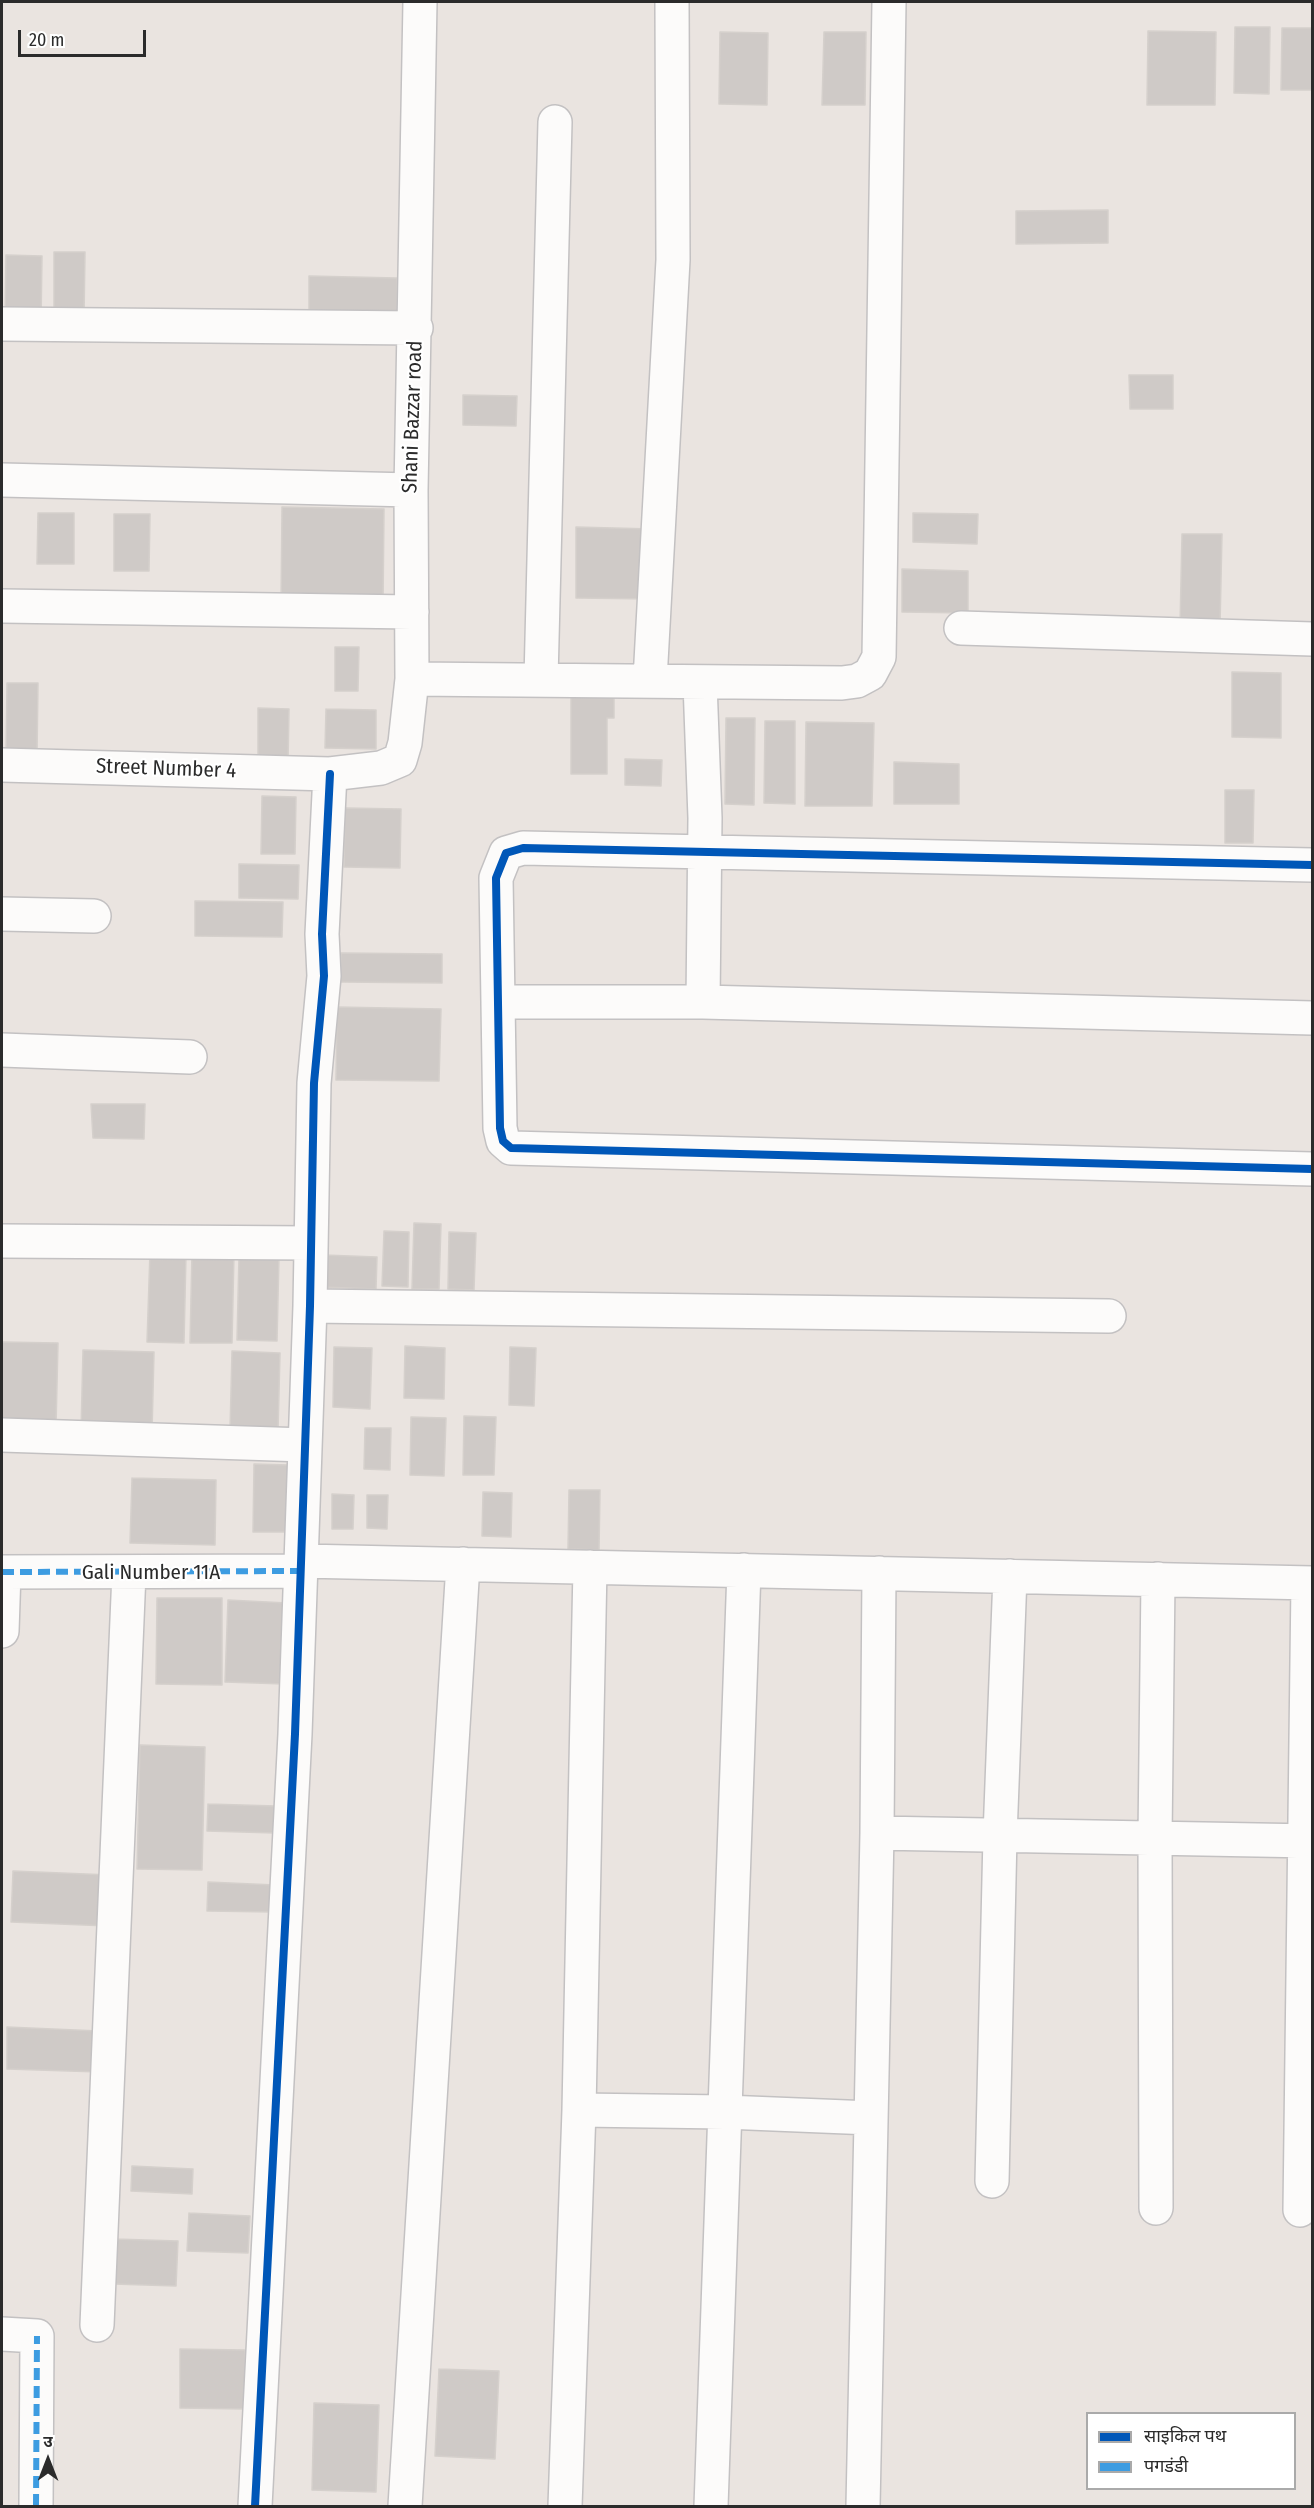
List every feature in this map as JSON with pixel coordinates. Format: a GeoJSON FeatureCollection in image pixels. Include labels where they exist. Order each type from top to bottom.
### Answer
{"type":"FeatureCollection","features":[{"type":"Feature","properties":{"kind":"street","name":"Shani Bazzar road"},"geometry":{"type":"LineString","coordinates":[[330,774],[381,768],[400,760],[405,743],[412,678],[411,490],[416,328],[420,2]]}},
{"type":"Feature","properties":{"kind":"street"},"geometry":{"type":"LineString","coordinates":[[650,680],[673,260],[672,2]]}},
{"type":"Feature","properties":{"kind":"street"},"geometry":{"type":"LineString","coordinates":[[412,678],[842,684],[857,681],[870,674],[879,657],[889,2]]}},
{"type":"Feature","properties":{"kind":"street"},"geometry":{"type":"LineString","coordinates":[[541,679],[555,122]]}},
{"type":"Feature","properties":{"kind":"street"},"geometry":{"type":"LineString","coordinates":[[2,324],[416,328]]}},
{"type":"Feature","properties":{"kind":"street"},"geometry":{"type":"LineString","coordinates":[[2,480],[411,490]]}},
{"type":"Feature","properties":{"kind":"street"},"geometry":{"type":"LineString","coordinates":[[2,606],[412,612]]}},
{"type":"Feature","properties":{"kind":"street"},"geometry":{"type":"LineString","coordinates":[[961,628],[1312,639]]}},
{"type":"Feature","properties":{"kind":"street"},"geometry":{"type":"LineString","coordinates":[[700,683],[705,818],[703,852],[704,1002]]}},
{"type":"Feature","properties":{"kind":"street","name":"Street Number 4"},"geometry":{"type":"LineString","coordinates":[[2,765],[330,774]]}},
{"type":"Feature","properties":{"kind":"street"},"geometry":{"type":"LineString","coordinates":[[255,2506],[301,1566],[310,1306],[314,1083],[324,976],[322,934],[330,774]]}},
{"type":"Feature","properties":{"kind":"street"},"geometry":{"type":"LineString","coordinates":[[1312,865],[523,848],[506,853],[496,878],[500,1128],[502,1141],[511,1148],[1312,1169]]}},
{"type":"Feature","properties":{"kind":"street"},"geometry":{"type":"LineString","coordinates":[[2,914],[94,916]]}},
{"type":"Feature","properties":{"kind":"street"},"geometry":{"type":"LineString","coordinates":[[498,1002],[704,1002],[1312,1018]]}},
{"type":"Feature","properties":{"kind":"street"},"geometry":{"type":"LineString","coordinates":[[2,1050],[190,1057]]}},
{"type":"Feature","properties":{"kind":"street"},"geometry":{"type":"LineString","coordinates":[[2,1241],[311,1243]]}},
{"type":"Feature","properties":{"kind":"street"},"geometry":{"type":"LineString","coordinates":[[310,1306],[1109,1316]]}},
{"type":"Feature","properties":{"kind":"street"},"geometry":{"type":"LineString","coordinates":[[2,1435],[305,1445]]}},
{"type":"Feature","properties":{"kind":"street"},"geometry":{"type":"LineString","coordinates":[[405,2506],[463,1564]]}},
{"type":"Feature","properties":{"kind":"street","name":"Gali Number 11A"},"geometry":{"type":"LineString","coordinates":[[3,1572],[129,1574],[301,1566],[463,1564],[1310,1583]]}},
{"type":"Feature","properties":{"kind":"street"},"geometry":{"type":"LineString","coordinates":[[565,2506],[579,2110],[590,1567]]}},
{"type":"Feature","properties":{"kind":"street"},"geometry":{"type":"LineString","coordinates":[[711,2506],[744,1570]]}},
{"type":"Feature","properties":{"kind":"street"},"geometry":{"type":"LineString","coordinates":[[2,1631],[3,1572]]}},
{"type":"Feature","properties":{"kind":"street"},"geometry":{"type":"LineString","coordinates":[[97,2325],[129,1574]]}},
{"type":"Feature","properties":{"kind":"street"},"geometry":{"type":"LineString","coordinates":[[862,2506],[878,1833],[879,1574]]}},
{"type":"Feature","properties":{"kind":"street"},"geometry":{"type":"LineString","coordinates":[[992,2181],[1000,1836],[1010,1576]]}},
{"type":"Feature","properties":{"kind":"street"},"geometry":{"type":"LineString","coordinates":[[1156,2208],[1155,1838],[1158,1579]]}},
{"type":"Feature","properties":{"kind":"street"},"geometry":{"type":"LineString","coordinates":[[1300,2210],[1308,1841],[1310,1583]]}},
{"type":"Feature","properties":{"kind":"street"},"geometry":{"type":"LineString","coordinates":[[878,1833],[1308,1841]]}},
{"type":"Feature","properties":{"kind":"street"},"geometry":{"type":"LineString","coordinates":[[579,2110],[725,2112],[871,2118]]}},
{"type":"Feature","properties":{"kind":"street"},"geometry":{"type":"LineString","coordinates":[[2,2334],[37,2336],[36,2506]]}},
{"type":"Feature","properties":{"kind":"building"},"geometry":{"type":"Polygon","coordinates":[[[1235,27],[1270,27],[1269,94],[1234,93],[1235,27]]]}},
{"type":"Feature","properties":{"kind":"building"},"geometry":{"type":"Polygon","coordinates":[[[1282,28],[1312,28],[1312,90],[1281,90],[1282,28]]]}},
{"type":"Feature","properties":{"kind":"building"},"geometry":{"type":"Polygon","coordinates":[[[1148,31],[1216,32],[1215,105],[1147,105],[1148,31]]]}},
{"type":"Feature","properties":{"kind":"building"},"geometry":{"type":"Polygon","coordinates":[[[720,32],[768,33],[767,105],[719,104],[720,32]]]}},
{"type":"Feature","properties":{"kind":"building"},"geometry":{"type":"Polygon","coordinates":[[[824,32],[866,32],[865,105],[822,105],[824,32]]]}},
{"type":"Feature","properties":{"kind":"building"},"geometry":{"type":"Polygon","coordinates":[[[1108,210],[1108,243],[1016,244],[1016,211],[1108,210]]]}},
{"type":"Feature","properties":{"kind":"building"},"geometry":{"type":"Polygon","coordinates":[[[54,252],[85,252],[84,318],[54,318],[54,252]]]}},
{"type":"Feature","properties":{"kind":"building"},"geometry":{"type":"Polygon","coordinates":[[[6,255],[42,256],[41,323],[5,322],[6,255]]]}},
{"type":"Feature","properties":{"kind":"building"},"geometry":{"type":"Polygon","coordinates":[[[309,276],[397,278],[397,321],[309,319],[309,276]]]}},
{"type":"Feature","properties":{"kind":"building"},"geometry":{"type":"Polygon","coordinates":[[[1129,375],[1173,375],[1173,409],[1130,409],[1129,375]]]}},
{"type":"Feature","properties":{"kind":"building"},"geometry":{"type":"Polygon","coordinates":[[[463,395],[517,396],[516,426],[463,425],[463,395]]]}},
{"type":"Feature","properties":{"kind":"building"},"geometry":{"type":"Polygon","coordinates":[[[282,507],[384,509],[383,607],[281,606],[282,507]]]}},
{"type":"Feature","properties":{"kind":"building"},"geometry":{"type":"Polygon","coordinates":[[[38,513],[74,513],[74,564],[37,564],[38,513]]]}},
{"type":"Feature","properties":{"kind":"building"},"geometry":{"type":"Polygon","coordinates":[[[913,513],[978,514],[977,544],[913,542],[913,513]]]}},
{"type":"Feature","properties":{"kind":"building"},"geometry":{"type":"Polygon","coordinates":[[[114,514],[150,514],[149,571],[114,571],[114,514]]]}},
{"type":"Feature","properties":{"kind":"building"},"geometry":{"type":"Polygon","coordinates":[[[576,527],[652,529],[650,599],[576,598],[576,527]]]}},
{"type":"Feature","properties":{"kind":"building"},"geometry":{"type":"Polygon","coordinates":[[[1182,534],[1222,534],[1220,626],[1180,626],[1182,534]]]}},
{"type":"Feature","properties":{"kind":"building"},"geometry":{"type":"Polygon","coordinates":[[[902,569],[968,571],[968,613],[902,612],[902,569]]]}},
{"type":"Feature","properties":{"kind":"building"},"geometry":{"type":"Polygon","coordinates":[[[335,647],[359,647],[358,691],[335,691],[335,647]]]}},
{"type":"Feature","properties":{"kind":"building"},"geometry":{"type":"Polygon","coordinates":[[[1232,672],[1281,673],[1281,738],[1232,737],[1232,672]]]}},
{"type":"Feature","properties":{"kind":"building"},"geometry":{"type":"Polygon","coordinates":[[[7,683],[38,683],[37,755],[6,755],[7,683]]]}},
{"type":"Feature","properties":{"kind":"building"},"geometry":{"type":"Polygon","coordinates":[[[571,683],[614,688],[614,718],[607,718],[607,774],[571,774],[571,683]]]}},
{"type":"Feature","properties":{"kind":"building"},"geometry":{"type":"Polygon","coordinates":[[[258,708],[289,709],[288,764],[258,764],[258,708]]]}},
{"type":"Feature","properties":{"kind":"building"},"geometry":{"type":"Polygon","coordinates":[[[326,709],[376,710],[376,749],[325,748],[326,709]]]}},
{"type":"Feature","properties":{"kind":"building"},"geometry":{"type":"Polygon","coordinates":[[[726,718],[755,718],[754,805],[725,804],[726,718]]]}},
{"type":"Feature","properties":{"kind":"building"},"geometry":{"type":"Polygon","coordinates":[[[765,721],[795,721],[795,804],[764,803],[765,721]]]}},
{"type":"Feature","properties":{"kind":"building"},"geometry":{"type":"Polygon","coordinates":[[[806,722],[874,723],[872,806],[805,806],[806,722]]]}},
{"type":"Feature","properties":{"kind":"building"},"geometry":{"type":"Polygon","coordinates":[[[625,759],[662,760],[661,786],[625,785],[625,759]]]}},
{"type":"Feature","properties":{"kind":"building"},"geometry":{"type":"Polygon","coordinates":[[[894,762],[959,764],[959,804],[894,804],[894,762]]]}},
{"type":"Feature","properties":{"kind":"building"},"geometry":{"type":"Polygon","coordinates":[[[1225,790],[1254,790],[1253,843],[1225,843],[1225,790]]]}},
{"type":"Feature","properties":{"kind":"building"},"geometry":{"type":"Polygon","coordinates":[[[262,796],[296,797],[295,854],[261,854],[262,796]]]}},
{"type":"Feature","properties":{"kind":"building"},"geometry":{"type":"Polygon","coordinates":[[[345,808],[401,809],[400,868],[344,867],[345,808]]]}},
{"type":"Feature","properties":{"kind":"building"},"geometry":{"type":"Polygon","coordinates":[[[239,864],[299,865],[298,899],[239,898],[239,864]]]}},
{"type":"Feature","properties":{"kind":"building"},"geometry":{"type":"Polygon","coordinates":[[[195,901],[283,902],[282,937],[195,936],[195,901]]]}},
{"type":"Feature","properties":{"kind":"building"},"geometry":{"type":"Polygon","coordinates":[[[341,953],[442,954],[442,983],[341,982],[341,953]]]}},
{"type":"Feature","properties":{"kind":"building"},"geometry":{"type":"Polygon","coordinates":[[[337,1007],[441,1009],[439,1081],[336,1080],[337,1007]]]}},
{"type":"Feature","properties":{"kind":"building"},"geometry":{"type":"Polygon","coordinates":[[[91,1104],[145,1104],[144,1139],[93,1138],[91,1104]]]}},
{"type":"Feature","properties":{"kind":"building"},"geometry":{"type":"Polygon","coordinates":[[[414,1223],[441,1224],[439,1289],[412,1289],[414,1223]]]}},
{"type":"Feature","properties":{"kind":"building"},"geometry":{"type":"Polygon","coordinates":[[[384,1231],[409,1232],[408,1287],[382,1286],[384,1231]]]}},
{"type":"Feature","properties":{"kind":"building"},"geometry":{"type":"Polygon","coordinates":[[[449,1232],[476,1233],[474,1290],[448,1289],[449,1232]]]}},
{"type":"Feature","properties":{"kind":"building"},"geometry":{"type":"Polygon","coordinates":[[[150,1252],[186,1254],[184,1343],[147,1342],[150,1252]]]}},
{"type":"Feature","properties":{"kind":"building"},"geometry":{"type":"Polygon","coordinates":[[[192,1252],[234,1253],[232,1343],[190,1343],[192,1252]]]}},
{"type":"Feature","properties":{"kind":"building"},"geometry":{"type":"Polygon","coordinates":[[[324,1255],[377,1257],[376,1289],[322,1287],[324,1255]]]}},
{"type":"Feature","properties":{"kind":"building"},"geometry":{"type":"Polygon","coordinates":[[[239,1256],[279,1257],[277,1341],[237,1340],[239,1256]]]}},
{"type":"Feature","properties":{"kind":"building"},"geometry":{"type":"Polygon","coordinates":[[[2,1342],[58,1343],[56,1426],[2,1426],[2,1342]]]}},
{"type":"Feature","properties":{"kind":"building"},"geometry":{"type":"Polygon","coordinates":[[[405,1346],[445,1348],[444,1399],[404,1398],[405,1346]]]}},
{"type":"Feature","properties":{"kind":"building"},"geometry":{"type":"Polygon","coordinates":[[[334,1347],[372,1348],[370,1409],[333,1407],[334,1347]]]}},
{"type":"Feature","properties":{"kind":"building"},"geometry":{"type":"Polygon","coordinates":[[[510,1347],[536,1348],[534,1406],[509,1405],[510,1347]]]}},
{"type":"Feature","properties":{"kind":"building"},"geometry":{"type":"Polygon","coordinates":[[[83,1350],[154,1352],[152,1433],[81,1431],[83,1350]]]}},
{"type":"Feature","properties":{"kind":"building"},"geometry":{"type":"Polygon","coordinates":[[[232,1351],[280,1353],[278,1431],[230,1430],[232,1351]]]}},
{"type":"Feature","properties":{"kind":"building"},"geometry":{"type":"Polygon","coordinates":[[[464,1416],[496,1417],[494,1475],[463,1475],[464,1416]]]}},
{"type":"Feature","properties":{"kind":"building"},"geometry":{"type":"Polygon","coordinates":[[[411,1417],[446,1418],[444,1476],[410,1475],[411,1417]]]}},
{"type":"Feature","properties":{"kind":"building"},"geometry":{"type":"Polygon","coordinates":[[[365,1428],[391,1428],[390,1470],[364,1469],[365,1428]]]}},
{"type":"Feature","properties":{"kind":"building"},"geometry":{"type":"Polygon","coordinates":[[[254,1464],[289,1465],[287,1532],[253,1532],[254,1464]]]}},
{"type":"Feature","properties":{"kind":"building"},"geometry":{"type":"Polygon","coordinates":[[[132,1478],[216,1480],[215,1545],[130,1543],[132,1478]]]}},
{"type":"Feature","properties":{"kind":"building"},"geometry":{"type":"Polygon","coordinates":[[[569,1490],[600,1490],[599,1550],[568,1549],[569,1490]]]}},
{"type":"Feature","properties":{"kind":"building"},"geometry":{"type":"Polygon","coordinates":[[[483,1492],[512,1493],[511,1537],[482,1536],[483,1492]]]}},
{"type":"Feature","properties":{"kind":"building"},"geometry":{"type":"Polygon","coordinates":[[[332,1494],[354,1495],[353,1529],[332,1529],[332,1494]]]}},
{"type":"Feature","properties":{"kind":"building"},"geometry":{"type":"Polygon","coordinates":[[[367,1495],[388,1495],[387,1529],[367,1528],[367,1495]]]}},
{"type":"Feature","properties":{"kind":"building"},"geometry":{"type":"Polygon","coordinates":[[[157,1598],[222,1598],[222,1685],[156,1684],[157,1598]]]}},
{"type":"Feature","properties":{"kind":"building"},"geometry":{"type":"Polygon","coordinates":[[[228,1600],[287,1603],[284,1684],[225,1682],[228,1600]]]}},
{"type":"Feature","properties":{"kind":"building"},"geometry":{"type":"Polygon","coordinates":[[[140,1745],[205,1747],[202,1870],[137,1869],[140,1745]]]}},
{"type":"Feature","properties":{"kind":"building"},"geometry":{"type":"Polygon","coordinates":[[[208,1804],[276,1806],[275,1833],[207,1831],[208,1804]]]}},
{"type":"Feature","properties":{"kind":"building"},"geometry":{"type":"Polygon","coordinates":[[[13,1871],[110,1875],[108,1926],[11,1922],[13,1871]]]}},
{"type":"Feature","properties":{"kind":"building"},"geometry":{"type":"Polygon","coordinates":[[[208,1882],[275,1885],[273,1912],[207,1911],[208,1882]]]}},
{"type":"Feature","properties":{"kind":"building"},"geometry":{"type":"Polygon","coordinates":[[[7,2027],[99,2031],[99,2072],[7,2069],[7,2027]]]}},
{"type":"Feature","properties":{"kind":"building"},"geometry":{"type":"Polygon","coordinates":[[[132,2166],[193,2169],[192,2194],[131,2191],[132,2166]]]}},
{"type":"Feature","properties":{"kind":"building"},"geometry":{"type":"Polygon","coordinates":[[[189,2213],[250,2216],[248,2253],[187,2251],[189,2213]]]}},
{"type":"Feature","properties":{"kind":"building"},"geometry":{"type":"Polygon","coordinates":[[[115,2239],[178,2241],[176,2286],[113,2284],[115,2239]]]}},
{"type":"Feature","properties":{"kind":"building"},"geometry":{"type":"Polygon","coordinates":[[[180,2349],[245,2350],[245,2409],[180,2408],[180,2349]]]}},
{"type":"Feature","properties":{"kind":"building"},"geometry":{"type":"Polygon","coordinates":[[[439,2369],[499,2371],[495,2459],[435,2456],[439,2369]]]}},
{"type":"Feature","properties":{"kind":"building"},"geometry":{"type":"Polygon","coordinates":[[[314,2403],[379,2405],[376,2492],[312,2490],[314,2403]]]}},
{"type":"Feature","properties":{"kind":"marked path"},"geometry":{"type":"LineString","coordinates":[[2,1572],[301,1571]]}},
{"type":"Feature","properties":{"kind":"marked path"},"geometry":{"type":"LineString","coordinates":[[36,2506],[37,2336]]}},
{"type":"Feature","properties":{"kind":"cycle path"},"geometry":{"type":"LineString","coordinates":[[255,2506],[295,1734],[310,1306],[314,1083],[324,976],[322,934],[330,774]]}},
{"type":"Feature","properties":{"kind":"cycle path"},"geometry":{"type":"LineString","coordinates":[[1312,865],[523,848],[506,853],[496,878],[500,1128],[503,1141],[511,1148],[1312,1169]]}}]}
